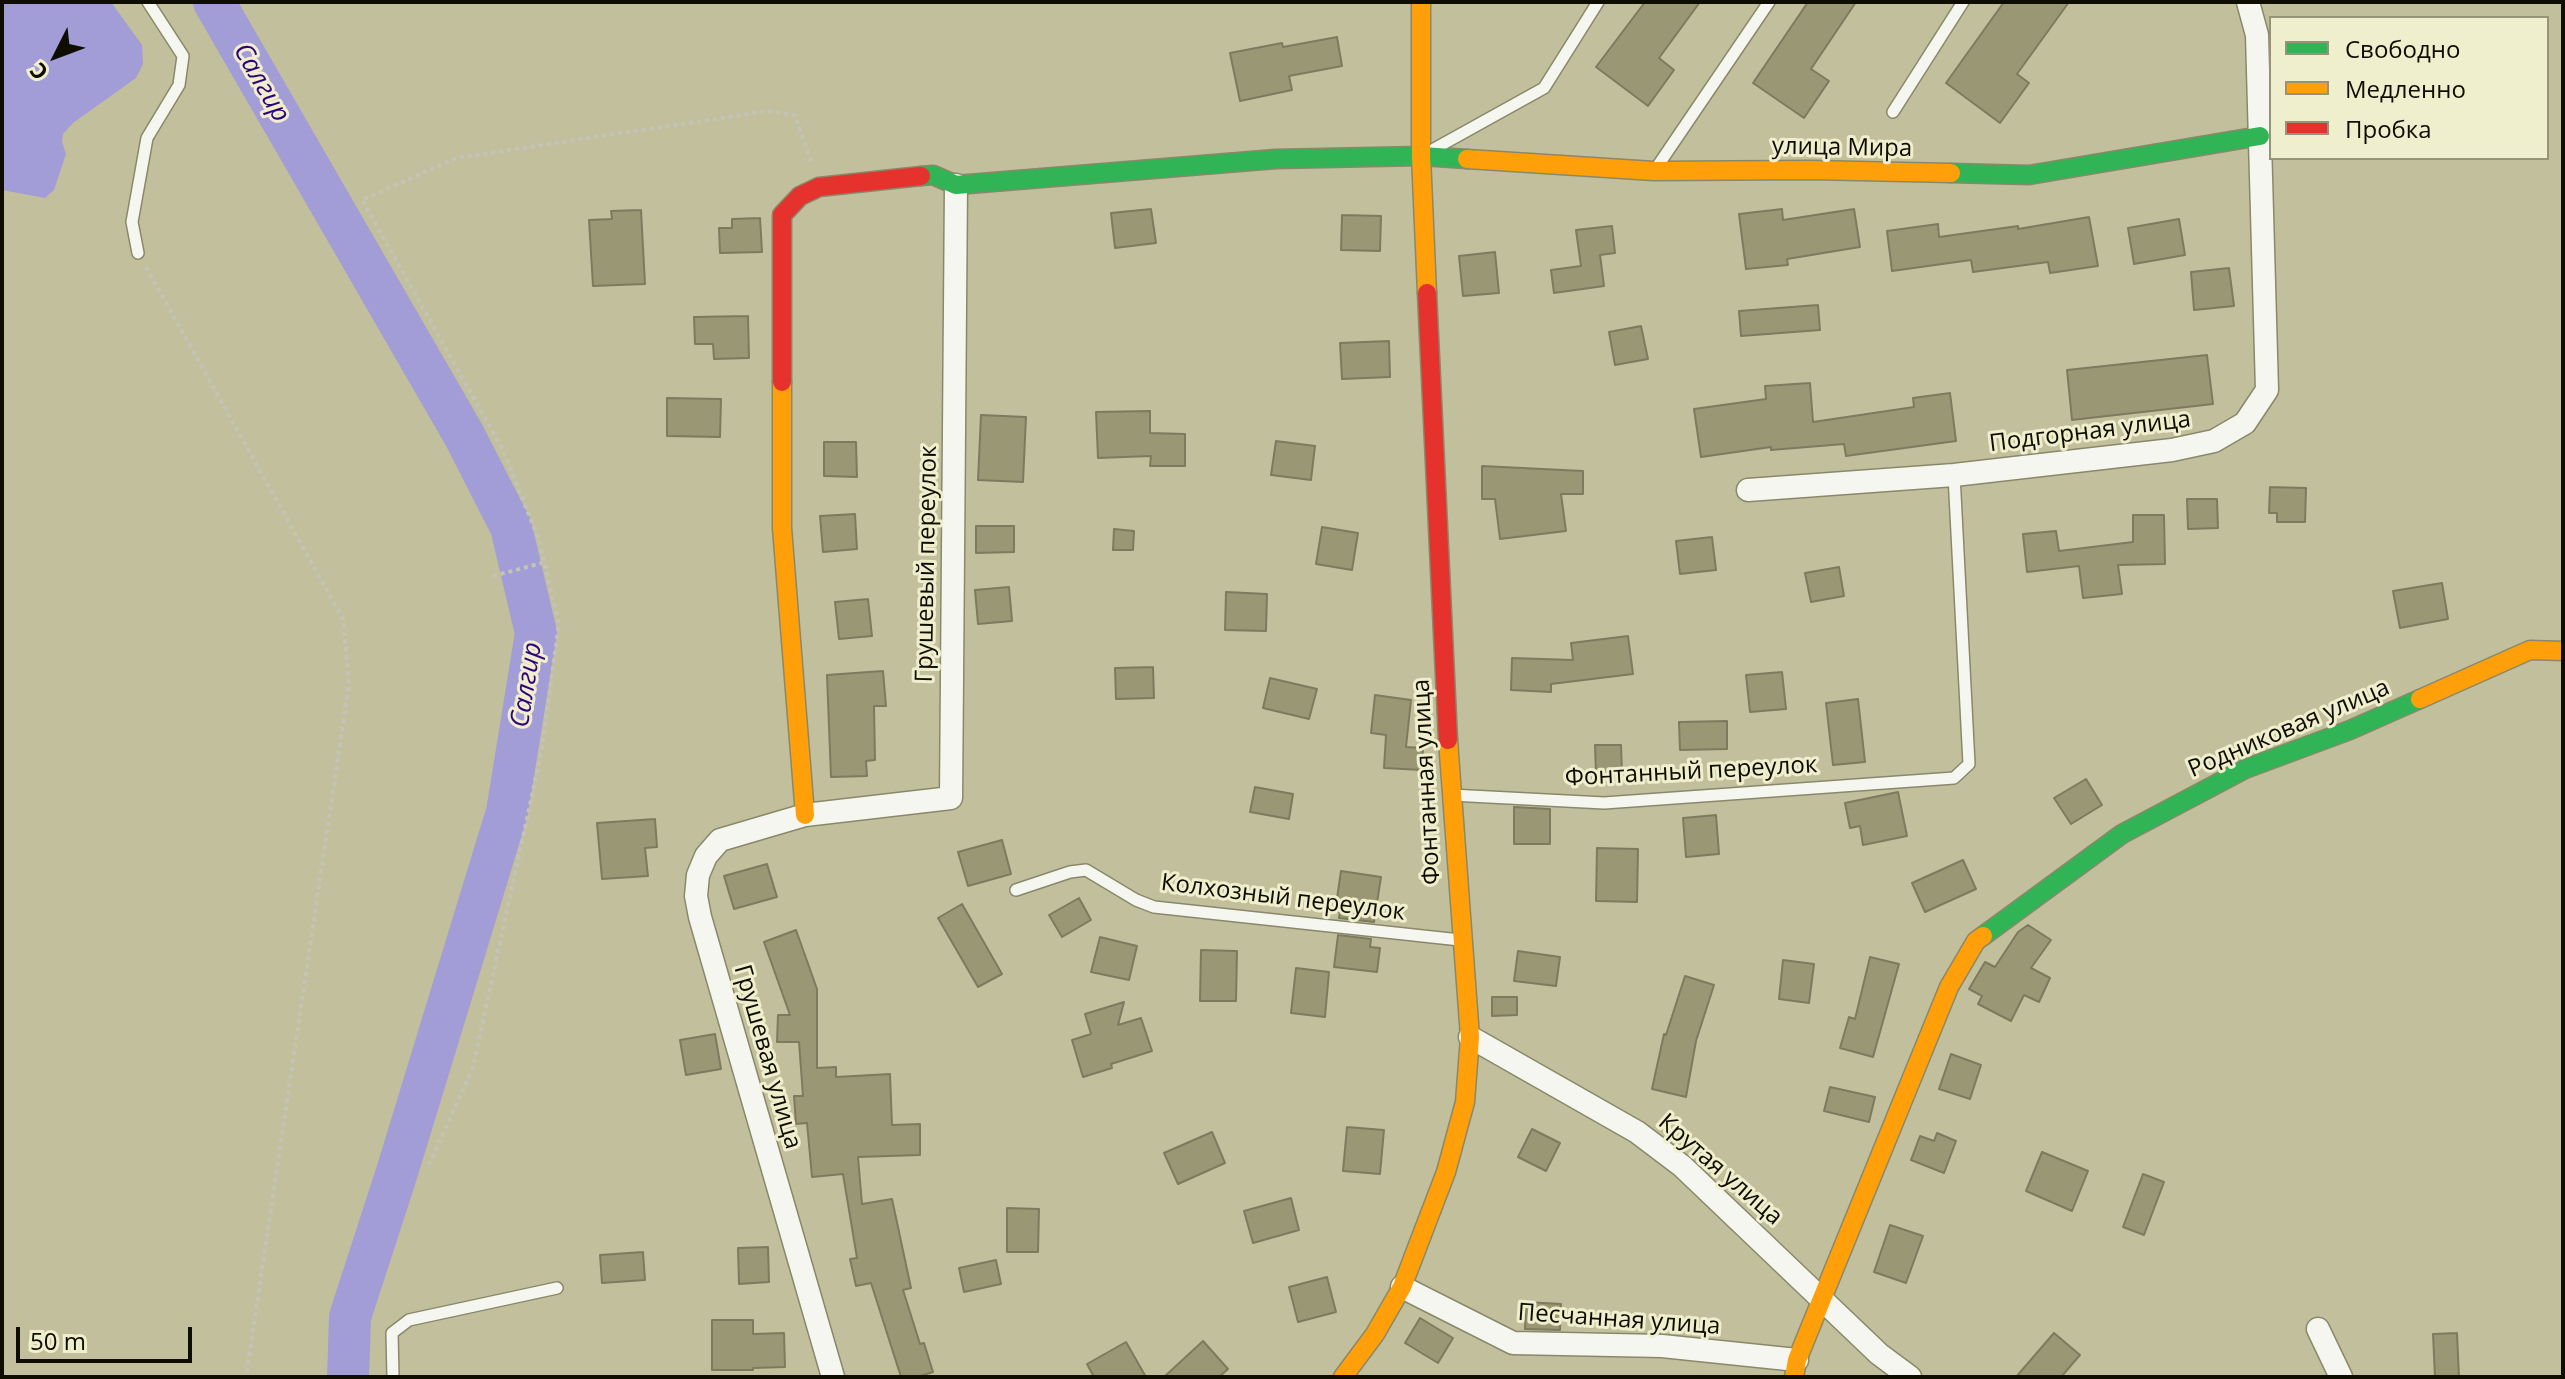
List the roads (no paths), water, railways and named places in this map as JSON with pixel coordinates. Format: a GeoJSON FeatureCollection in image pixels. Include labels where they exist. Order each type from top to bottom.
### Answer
{"type":"FeatureCollection","features":[{"type":"Feature","properties":{"kind":"street","name":"Фонтанная улица"},"geometry":{"type":"LineString","coordinates":[[1343,1377],[1375,1334],[1402,1287],[1446,1172],[1465,1102],[1470,1037],[1450,795],[1421,156],[1421,2]]}},
{"type":"Feature","properties":{"kind":"street","name":"Подгорная улица"},"geometry":{"type":"LineString","coordinates":[[1748,490],[1954,475],[2172,450],[2214,441],[2245,423],[2267,390],[2257,35],[2248,2]]}},
{"type":"Feature","properties":{"kind":"street","name":"улица Мира"},"geometry":{"type":"LineString","coordinates":[[805,815],[782,528],[782,215],[800,196],[819,187],[933,175],[956,185],[1276,159],[1421,156],[1654,171],[1811,170],[2029,175],[2260,136]]}},
{"type":"Feature","properties":{"kind":"street","name":"Грушевый переулок"},"geometry":{"type":"LineString","coordinates":[[805,815],[951,798],[956,185]]}},
{"type":"Feature","properties":{"kind":"street","name":"Родниковая улица"},"geometry":{"type":"LineString","coordinates":[[1824,1299],[1949,987],[1976,941],[2122,834],[2245,769],[2350,730],[2530,650],[2563,651]]}},
{"type":"Feature","properties":{"kind":"street","name":"Грушевая улица"},"geometry":{"type":"LineString","coordinates":[[805,815],[720,840],[706,856],[698,875],[696,896],[833,1377]]}},
{"type":"Feature","properties":{"kind":"street","name":"Крутая улица"},"geometry":{"type":"LineString","coordinates":[[1470,1037],[1637,1132],[1682,1166],[1879,1354],[1910,1377]]}},
{"type":"Feature","properties":{"kind":"street","name":"Песчанная улица"},"geometry":{"type":"LineString","coordinates":[[1402,1287],[1513,1343],[1662,1346],[1796,1369],[1824,1299]]}},
{"type":"Feature","properties":{"kind":"street"},"geometry":{"type":"LineString","coordinates":[[2318,1329],[2341,1377]]}},
{"type":"Feature","properties":{"kind":"lane"},"geometry":{"type":"LineString","coordinates":[[138,253],[132,222],[147,138],[179,85],[183,56],[148,2]]}},
{"type":"Feature","properties":{"kind":"lane"},"geometry":{"type":"LineString","coordinates":[[1421,156],[1544,88],[1598,2]]}},
{"type":"Feature","properties":{"kind":"lane"},"geometry":{"type":"LineString","coordinates":[[1654,171],[1769,2]]}},
{"type":"Feature","properties":{"kind":"lane"},"geometry":{"type":"LineString","coordinates":[[1893,112],[1963,2]]}},
{"type":"Feature","properties":{"kind":"lane","name":"Фонтанный переулок"},"geometry":{"type":"LineString","coordinates":[[1450,795],[1604,803],[1954,778],[1969,764],[1954,475]]}},
{"type":"Feature","properties":{"kind":"lane","name":"Колхозный переулок"},"geometry":{"type":"LineString","coordinates":[[1016,890],[1070,872],[1086,870],[1136,900],[1154,907],[1460,940]]}},
{"type":"Feature","properties":{"kind":"lane"},"geometry":{"type":"LineString","coordinates":[[393,1377],[392,1333],[409,1320],[557,1288]]}},
{"type":"Feature","properties":{"kind":"waterway","name":"Салгир"},"geometry":{"type":"LineString","coordinates":[[214,2],[464,435],[511,527],[536,633],[507,812],[350,1317],[348,1377]]}}]}
